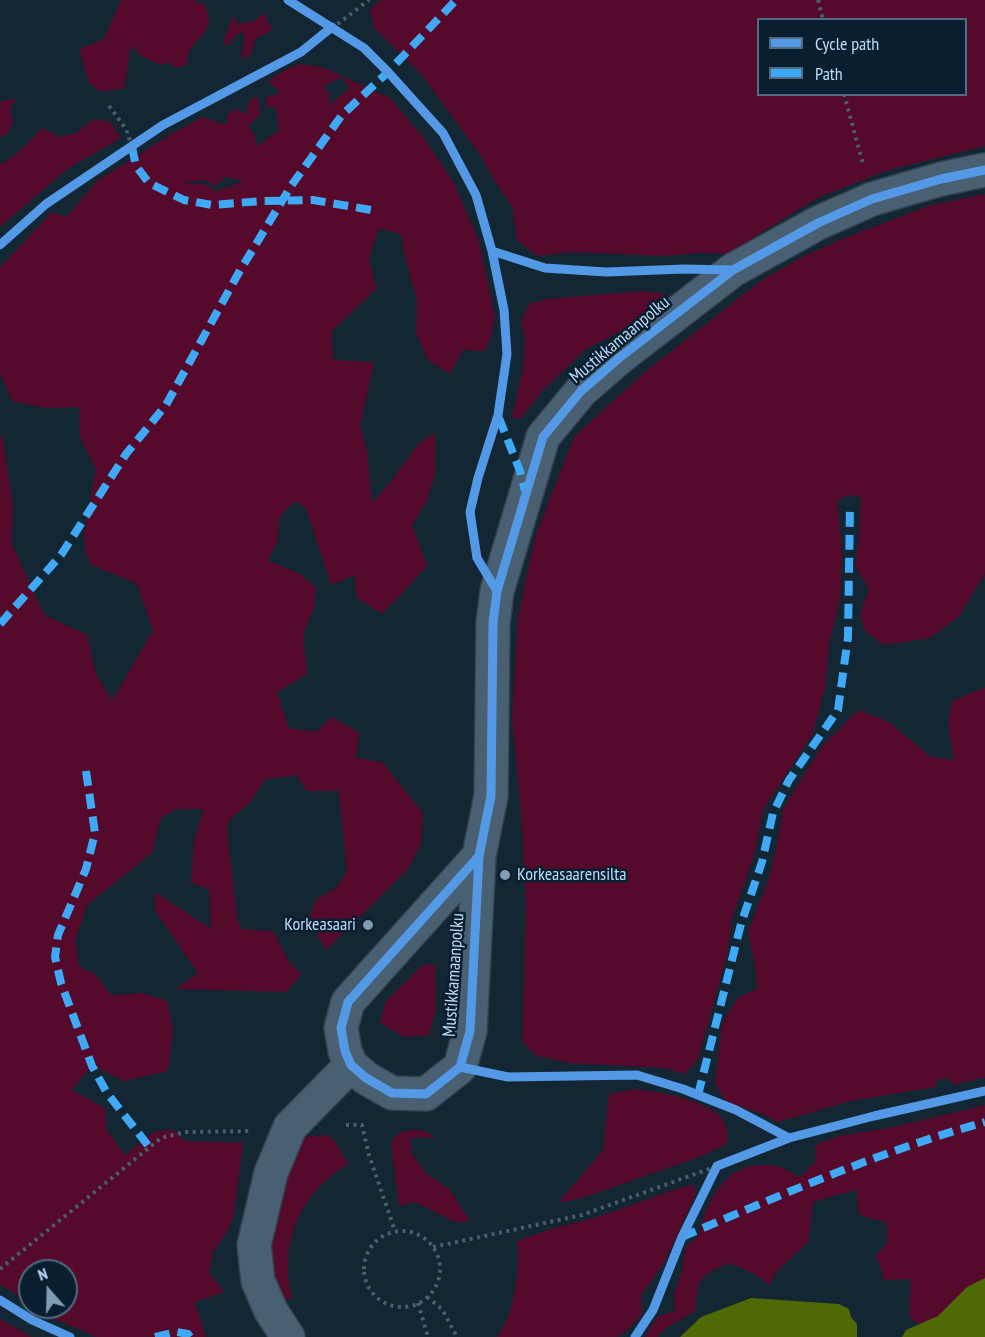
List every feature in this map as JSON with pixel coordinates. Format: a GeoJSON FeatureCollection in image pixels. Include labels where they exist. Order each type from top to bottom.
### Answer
{"type":"FeatureCollection","features":[{"type":"Feature","properties":{"kind":"lane","name":"Mustikkamaanpolku"},"geometry":{"type":"LineString","coordinates":[[479,856],[348,1002],[341,1028],[345,1051],[351,1065],[366,1078],[392,1094],[426,1094],[460,1067],[470,1031],[479,856],[492,796],[493,623],[497,591],[543,437],[581,391],[619,358],[733,270],[818,223],[872,199],[941,179],[985,170]]}},
{"type":"Feature","properties":{"kind":"lane"},"geometry":{"type":"LineString","coordinates":[[288,1337],[272,1311],[258,1281],[254,1245],[271,1173],[290,1127],[351,1065]]}},
{"type":"Feature","properties":{"kind":"path"},"geometry":{"type":"LineString","coordinates":[[0,245],[46,204],[163,125],[301,52],[369,0]]}},
{"type":"Feature","properties":{"kind":"path"},"geometry":{"type":"LineString","coordinates":[[818,0],[822,18]]}},
{"type":"Feature","properties":{"kind":"path"},"geometry":{"type":"LineString","coordinates":[[844,96],[872,199]]}},
{"type":"Feature","properties":{"kind":"path"},"geometry":{"type":"LineString","coordinates":[[109,106],[126,129],[132,147]]}},
{"type":"Feature","properties":{"kind":"path"},"geometry":{"type":"LineString","coordinates":[[362,1125],[369,1155],[395,1231]]}},
{"type":"Feature","properties":{"kind":"path"},"geometry":{"type":"LineString","coordinates":[[0,1269],[160,1138],[185,1132],[251,1131],[290,1127]]}},
{"type":"Feature","properties":{"kind":"path"},"geometry":{"type":"LineString","coordinates":[[433,1247],[582,1215],[727,1162]]}},
{"type":"Feature","properties":{"kind":"path"},"geometry":{"type":"LineString","coordinates":[[635,1337],[653,1310],[682,1237],[717,1166]]}},
{"type":"Feature","properties":{"kind":"path"},"geometry":{"type":"LineString","coordinates":[[395,1231],[410,1231],[423,1236],[433,1247],[440,1264],[437,1283],[428,1297],[418,1304],[397,1307],[386,1304],[370,1290],[365,1280],[363,1269],[369,1249],[376,1240],[395,1231]]}},
{"type":"Feature","properties":{"kind":"path"},"geometry":{"type":"LineString","coordinates":[[428,1297],[442,1309],[457,1337]]}},
{"type":"Feature","properties":{"kind":"path"},"geometry":{"type":"LineString","coordinates":[[0,1300],[32,1320],[70,1337]]}},
{"type":"Feature","properties":{"kind":"path"},"geometry":{"type":"LineString","coordinates":[[418,1304],[428,1337]]}},
{"type":"Feature","properties":{"kind":"shaded area"},"geometry":{"type":"Polygon","coordinates":[[[121,0],[192,0],[204,4],[208,14],[208,23],[206,30],[191,49],[185,66],[175,67],[167,62],[161,65],[143,57],[131,46],[124,88],[101,92],[89,83],[79,49],[104,39],[121,0]]]}},
{"type":"Feature","properties":{"kind":"shaded area"},"geometry":{"type":"Polygon","coordinates":[[[381,0],[985,0],[985,146],[889,170],[819,197],[727,254],[701,253],[664,256],[571,252],[537,256],[517,240],[512,206],[479,153],[421,74],[374,28],[370,9],[381,0]]]}},
{"type":"Feature","properties":{"kind":"shaded area"},"geometry":{"type":"Polygon","coordinates":[[[233,15],[237,24],[255,21],[260,16],[266,15],[266,20],[273,29],[258,37],[251,55],[241,59],[245,36],[241,32],[227,47],[223,42],[233,15]]]}},
{"type":"Feature","properties":{"kind":"shaded area"},"geometry":{"type":"Polygon","coordinates":[[[300,64],[322,67],[390,98],[423,137],[454,183],[479,241],[495,317],[490,340],[484,351],[463,350],[450,374],[427,359],[416,333],[417,301],[401,234],[379,228],[369,258],[376,289],[331,332],[333,360],[374,362],[360,426],[367,452],[372,503],[419,443],[435,432],[435,475],[426,502],[412,525],[427,566],[382,614],[356,597],[355,575],[331,585],[306,508],[295,501],[280,516],[277,542],[268,561],[300,574],[316,588],[314,608],[303,634],[307,674],[277,692],[289,728],[316,732],[332,717],[359,733],[356,758],[382,762],[423,813],[421,844],[407,870],[326,950],[314,929],[310,914],[316,900],[337,887],[347,872],[339,791],[307,791],[296,775],[266,779],[249,803],[230,819],[227,828],[237,919],[242,929],[273,931],[290,964],[302,974],[286,992],[176,989],[198,973],[155,911],[155,892],[211,929],[209,889],[191,883],[194,843],[203,809],[176,809],[161,818],[152,853],[87,905],[75,941],[79,967],[95,974],[111,995],[143,993],[167,1001],[173,1030],[168,1071],[124,1081],[92,1066],[71,1090],[105,1108],[106,1129],[125,1155],[152,1133],[172,1129],[184,1141],[243,1143],[234,1213],[229,1228],[213,1252],[209,1273],[224,1292],[195,1302],[206,1337],[97,1337],[54,1319],[78,1319],[78,1259],[18,1259],[18,1295],[0,1284],[0,435],[3,440],[13,507],[11,542],[44,615],[87,635],[96,674],[112,701],[153,630],[137,584],[90,564],[85,550],[84,533],[96,469],[80,437],[79,407],[45,408],[12,401],[0,373],[0,267],[52,212],[66,217],[97,181],[171,134],[203,117],[226,125],[229,113],[236,109],[246,114],[249,101],[257,96],[260,115],[248,126],[255,136],[257,147],[279,130],[276,109],[265,105],[267,96],[280,92],[268,81],[284,70],[300,64]],[[342,77],[323,87],[330,94],[329,105],[350,88],[342,77]],[[225,177],[215,186],[204,180],[180,183],[203,184],[217,191],[244,181],[225,177]]]}},
{"type":"Feature","properties":{"kind":"shaded area"},"geometry":{"type":"Polygon","coordinates":[[[16,99],[10,109],[13,122],[6,135],[0,137],[0,101],[16,99]]]}},
{"type":"Feature","properties":{"kind":"shaded area"},"geometry":{"type":"Polygon","coordinates":[[[94,119],[109,121],[121,138],[67,169],[0,227],[0,164],[13,157],[43,128],[59,137],[76,133],[94,119]]]}},
{"type":"Feature","properties":{"kind":"shaded area"},"geometry":{"type":"Polygon","coordinates":[[[985,194],[985,574],[959,616],[930,638],[884,645],[865,631],[860,614],[869,590],[855,565],[861,497],[848,495],[837,501],[842,550],[840,599],[829,643],[825,687],[813,733],[763,810],[755,852],[732,918],[727,955],[698,1059],[685,1074],[664,1068],[568,1063],[535,1055],[522,1041],[526,906],[521,812],[512,717],[518,617],[535,537],[574,437],[646,371],[762,280],[800,258],[842,239],[931,205],[985,194]]]}},
{"type":"Feature","properties":{"kind":"shaded area"},"geometry":{"type":"Polygon","coordinates":[[[642,291],[665,294],[639,321],[585,350],[544,389],[520,419],[512,417],[523,369],[525,341],[521,322],[529,304],[546,299],[642,291]]]}},
{"type":"Feature","properties":{"kind":"shaded area"},"geometry":{"type":"Polygon","coordinates":[[[985,687],[985,1077],[952,1085],[950,1078],[936,1080],[936,1087],[851,1101],[778,1122],[727,1102],[715,1084],[722,1023],[738,998],[757,988],[748,931],[768,881],[783,808],[823,745],[858,710],[887,721],[931,757],[954,760],[948,724],[952,701],[985,687]]]}},
{"type":"Feature","properties":{"kind":"shaded area"},"geometry":{"type":"Polygon","coordinates":[[[424,964],[435,965],[436,1010],[429,1035],[404,1037],[380,1023],[386,1001],[424,964]]]}},
{"type":"Feature","properties":{"kind":"shaded area"},"geometry":{"type":"Polygon","coordinates":[[[635,1089],[688,1100],[714,1111],[722,1119],[727,1129],[727,1144],[702,1156],[585,1197],[558,1203],[603,1150],[609,1094],[635,1089]]]}},
{"type":"Feature","properties":{"kind":"shaded area"},"geometry":{"type":"Polygon","coordinates":[[[985,1105],[985,1334],[977,1337],[902,1337],[906,1330],[919,1325],[909,1316],[911,1279],[884,1280],[876,1254],[887,1244],[887,1223],[859,1215],[856,1190],[813,1202],[808,1242],[776,1272],[770,1285],[754,1274],[729,1263],[705,1275],[697,1291],[695,1311],[666,1328],[657,1337],[645,1337],[657,1317],[675,1311],[674,1293],[682,1272],[685,1247],[698,1236],[710,1202],[723,1182],[731,1175],[750,1166],[762,1165],[778,1167],[800,1177],[816,1161],[815,1145],[839,1136],[894,1127],[985,1105]]]}},
{"type":"Feature","properties":{"kind":"shaded area"},"geometry":{"type":"Polygon","coordinates":[[[424,1131],[436,1137],[410,1138],[411,1153],[427,1174],[450,1190],[469,1219],[467,1222],[455,1222],[415,1202],[399,1206],[392,1151],[393,1138],[402,1132],[424,1131]]]}},
{"type":"Feature","properties":{"kind":"shaded area"},"geometry":{"type":"Polygon","coordinates":[[[327,1135],[334,1140],[348,1164],[317,1189],[305,1204],[291,1239],[288,1258],[288,1278],[292,1298],[278,1303],[266,1263],[283,1189],[299,1137],[327,1135]]]}},
{"type":"Feature","properties":{"kind":"shaded area"},"geometry":{"type":"Polygon","coordinates":[[[695,1185],[695,1196],[664,1263],[641,1295],[642,1314],[625,1332],[616,1337],[497,1337],[508,1316],[515,1291],[518,1265],[517,1241],[551,1229],[601,1216],[679,1188],[695,1185]]]}},
{"type":"Feature","properties":{"kind":"shaded area"},"geometry":{"type":"Polygon","coordinates":[[[985,1278],[985,1337],[902,1337],[906,1330],[938,1316],[967,1287],[985,1278]]]}},
{"type":"Feature","properties":{"kind":"shaded area"},"geometry":{"type":"Polygon","coordinates":[[[751,1298],[839,1304],[849,1309],[851,1317],[857,1324],[857,1337],[680,1337],[701,1317],[751,1298]]]}},
{"type":"Feature","properties":{"kind":"shaded area"},"geometry":{"type":"Polygon","coordinates":[[[0,1319],[32,1337],[0,1337],[0,1319]]]}},
{"type":"Feature","properties":{"kind":"marked path"},"geometry":{"type":"LineString","coordinates":[[0,624],[61,555],[126,454],[166,405],[238,274],[291,186],[342,115],[388,72],[456,0]]}},
{"type":"Feature","properties":{"kind":"marked path"},"geometry":{"type":"LineString","coordinates":[[132,147],[136,166],[149,183],[184,200],[212,205],[313,200],[371,210]]}},
{"type":"Feature","properties":{"kind":"marked path"},"geometry":{"type":"LineString","coordinates":[[499,418],[520,471],[525,491]]}},
{"type":"Feature","properties":{"kind":"marked path"},"geometry":{"type":"LineString","coordinates":[[698,1095],[741,924],[762,862],[773,813],[789,780],[838,710],[848,637],[850,504]]}},
{"type":"Feature","properties":{"kind":"marked path"},"geometry":{"type":"LineString","coordinates":[[86,771],[95,833],[86,869],[58,935],[55,957],[61,983],[92,1066],[107,1093],[150,1148]]}},
{"type":"Feature","properties":{"kind":"marked path"},"geometry":{"type":"LineString","coordinates":[[682,1237],[870,1160],[985,1122]]}},
{"type":"Feature","properties":{"kind":"marked path"},"geometry":{"type":"LineString","coordinates":[[155,1337],[177,1332],[188,1334],[190,1337]]}},
{"type":"Feature","properties":{"kind":"cycle path"},"geometry":{"type":"LineString","coordinates":[[288,0],[364,48],[388,72],[443,133],[476,195],[492,251],[504,310],[507,354],[498,415],[470,512],[477,558],[497,591]]}},
{"type":"Feature","properties":{"kind":"cycle path"},"geometry":{"type":"LineString","coordinates":[[0,245],[46,204],[163,125],[301,52],[332,27]]}},
{"type":"Feature","properties":{"kind":"cycle path"},"geometry":{"type":"LineString","coordinates":[[479,856],[348,1002],[341,1028],[345,1051],[351,1065],[366,1078],[392,1093],[426,1094],[460,1067],[470,1031],[479,856],[491,796],[493,623],[497,591],[543,437],[581,391],[619,358],[733,270],[818,223],[872,199],[941,179],[985,170]]}},
{"type":"Feature","properties":{"kind":"cycle path"},"geometry":{"type":"LineString","coordinates":[[492,251],[545,268],[606,272],[733,270]]}},
{"type":"Feature","properties":{"kind":"cycle path"},"geometry":{"type":"LineString","coordinates":[[460,1067],[508,1077],[637,1075],[683,1089],[736,1110],[789,1138]]}},
{"type":"Feature","properties":{"kind":"cycle path"},"geometry":{"type":"LineString","coordinates":[[635,1337],[653,1310],[682,1237],[717,1166],[789,1138],[985,1091]]}},
{"type":"Feature","properties":{"kind":"cycle path"},"geometry":{"type":"LineString","coordinates":[[0,1300],[32,1320],[70,1337]]}},
{"type":"Feature","properties":{"kind":"place","name":"Korkeasaarensilta"},"geometry":{"type":"Point","coordinates":[505,875]}},
{"type":"Feature","properties":{"kind":"place","name":"Korkeasaari"},"geometry":{"type":"Point","coordinates":[368,925]}}]}
